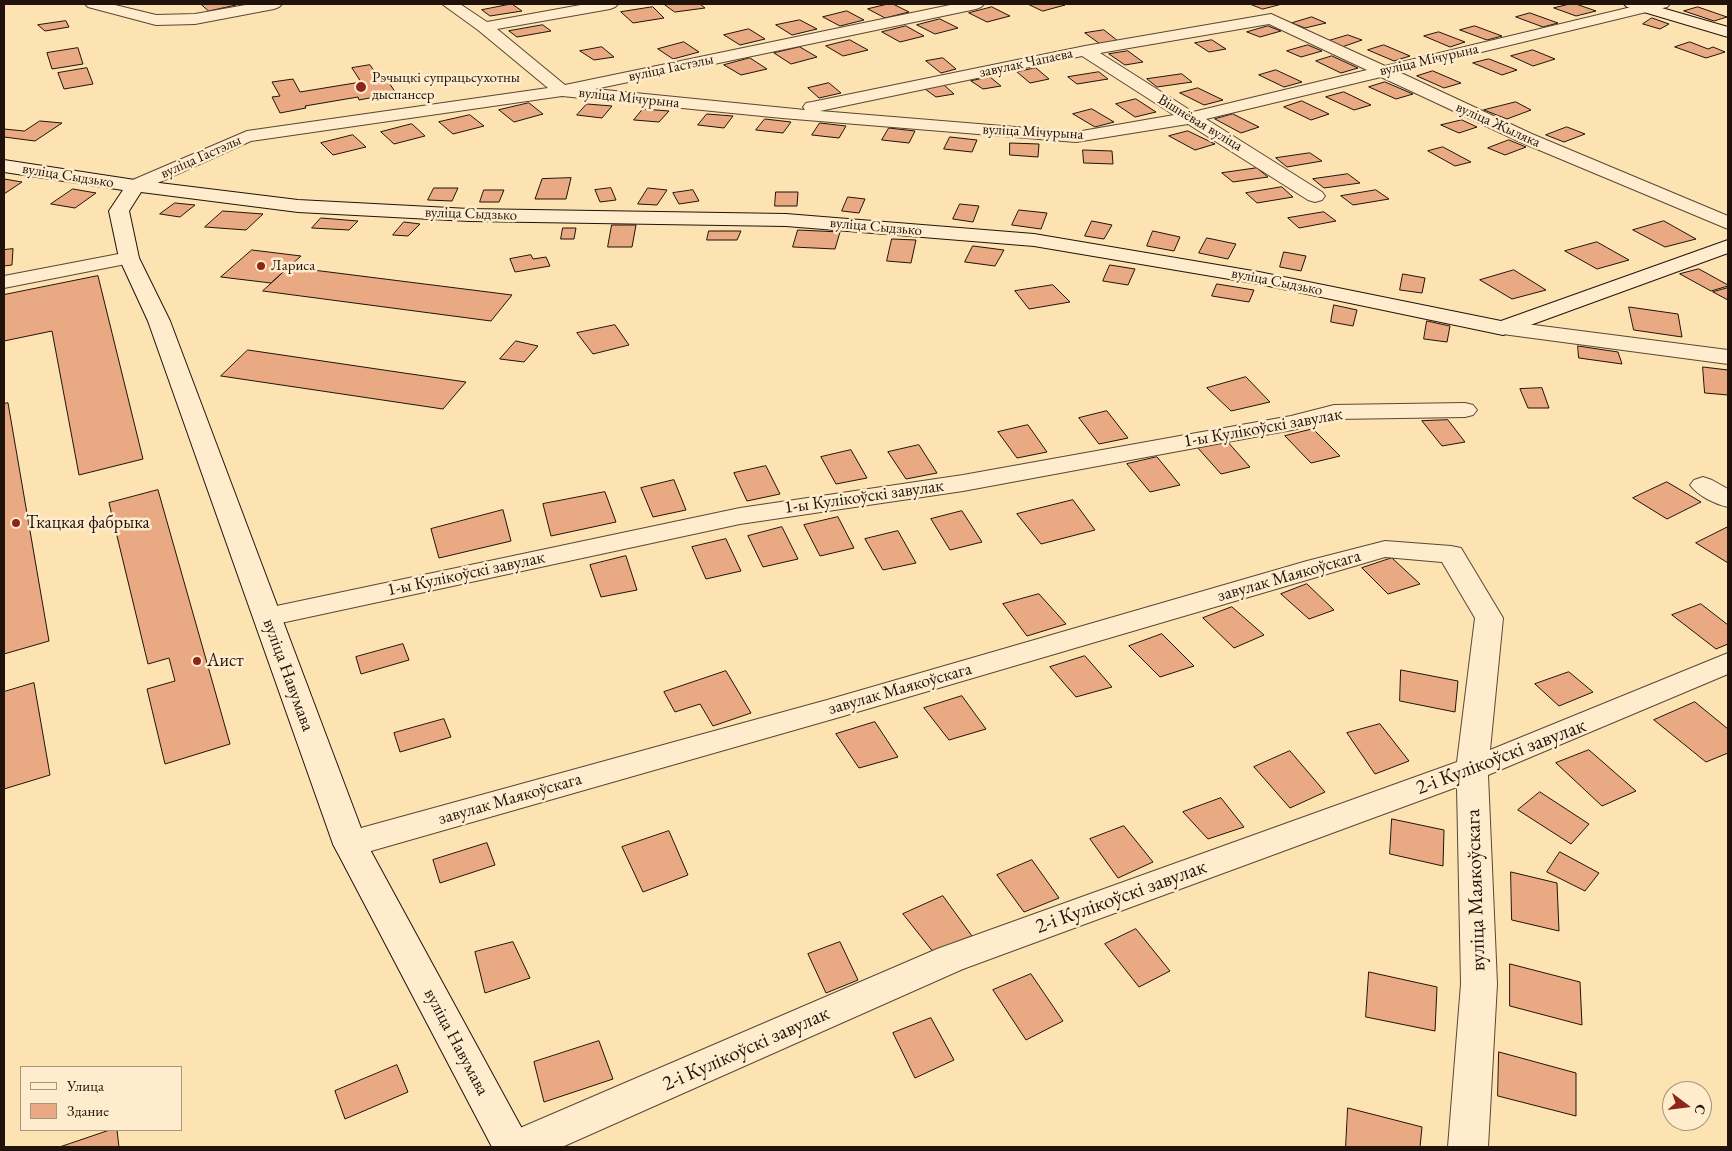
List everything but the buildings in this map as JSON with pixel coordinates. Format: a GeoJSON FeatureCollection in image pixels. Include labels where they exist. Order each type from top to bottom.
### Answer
{"type":"FeatureCollection","features":[{"type":"Feature","properties":{"kind":"street"},"geometry":{"type":"LineString","coordinates":[[93,4],[156,20],[195,19],[274,4]]}},
{"type":"Feature","properties":{"kind":"street","name":"вуліца Мічурына"},"geometry":{"type":"LineString","coordinates":[[450,4],[484,27],[562,91],[782,113],[1076,137],[1189,118],[1638,6],[1662,4]]}},
{"type":"Feature","properties":{"kind":"street"},"geometry":{"type":"LineString","coordinates":[[484,27],[610,4]]}},
{"type":"Feature","properties":{"kind":"street","name":"вуліца Гастэлы"},"geometry":{"type":"LineString","coordinates":[[135,186],[247,136],[562,91],[976,4]]}},
{"type":"Feature","properties":{"kind":"street"},"geometry":{"type":"LineString","coordinates":[[1638,6],[1728,32]]}},
{"type":"Feature","properties":{"kind":"street","name":"вуліца Жыляка"},"geometry":{"type":"LineString","coordinates":[[1271,18],[1526,138],[1728,223]]}},
{"type":"Feature","properties":{"kind":"street","name":"завулак Чапаева"},"geometry":{"type":"LineString","coordinates":[[782,113],[1085,51],[1271,18]]}},
{"type":"Feature","properties":{"kind":"street","name":"Вішнёвая вуліца"},"geometry":{"type":"LineString","coordinates":[[1085,51],[1314,196]]}},
{"type":"Feature","properties":{"kind":"street","name":"вуліца Сыдзько"},"geometry":{"type":"LineString","coordinates":[[4,166],[135,186],[298,206],[468,214],[786,220],[1034,240],[1259,278],[1503,328],[1728,357]]}},
{"type":"Feature","properties":{"kind":"street","name":"вуліца Навумава"},"geometry":{"type":"LineString","coordinates":[[135,186],[119,211],[129,258],[159,321],[350,844],[512,1147]]}},
{"type":"Feature","properties":{"kind":"street"},"geometry":{"type":"LineString","coordinates":[[1503,328],[1728,246]]}},
{"type":"Feature","properties":{"kind":"street"},"geometry":{"type":"LineString","coordinates":[[4,282],[129,258]]}},
{"type":"Feature","properties":{"kind":"street","name":"1-ы Кулікоўскі завулак"},"geometry":{"type":"LineString","coordinates":[[267,617],[740,516],[963,483],[1292,423],[1334,412],[1465,410]]}},
{"type":"Feature","properties":{"kind":"street"},"geometry":{"type":"LineString","coordinates":[[1703,485],[1728,499]]}},
{"type":"Feature","properties":{"kind":"street","name":"завулак Маякоўскага"},"geometry":{"type":"LineString","coordinates":[[350,844],[810,715],[1385,549],[1451,554]]}},
{"type":"Feature","properties":{"kind":"street","name":"вуліца Маякоўскага"},"geometry":{"type":"LineString","coordinates":[[1451,554],[1489,618],[1472,769],[1479,984],[1468,1147]]}},
{"type":"Feature","properties":{"kind":"street","name":"2-і Кулікоўскі завулак"},"geometry":{"type":"LineString","coordinates":[[520,1147],[950,959],[1472,769],[1728,663]]}},
{"type":"Feature","properties":{"kind":"place","name":"Рэчыцкі супрацьсухотны дыспансер"},"geometry":{"type":"Point","coordinates":[361,87]}},
{"type":"Feature","properties":{"kind":"place","name":"Лариса"},"geometry":{"type":"Point","coordinates":[261,266]}},
{"type":"Feature","properties":{"kind":"place","name":"Ткацкая фабрыка"},"geometry":{"type":"Point","coordinates":[16,523]}},
{"type":"Feature","properties":{"kind":"place","name":"Аист"},"geometry":{"type":"Point","coordinates":[197,661]}}]}
